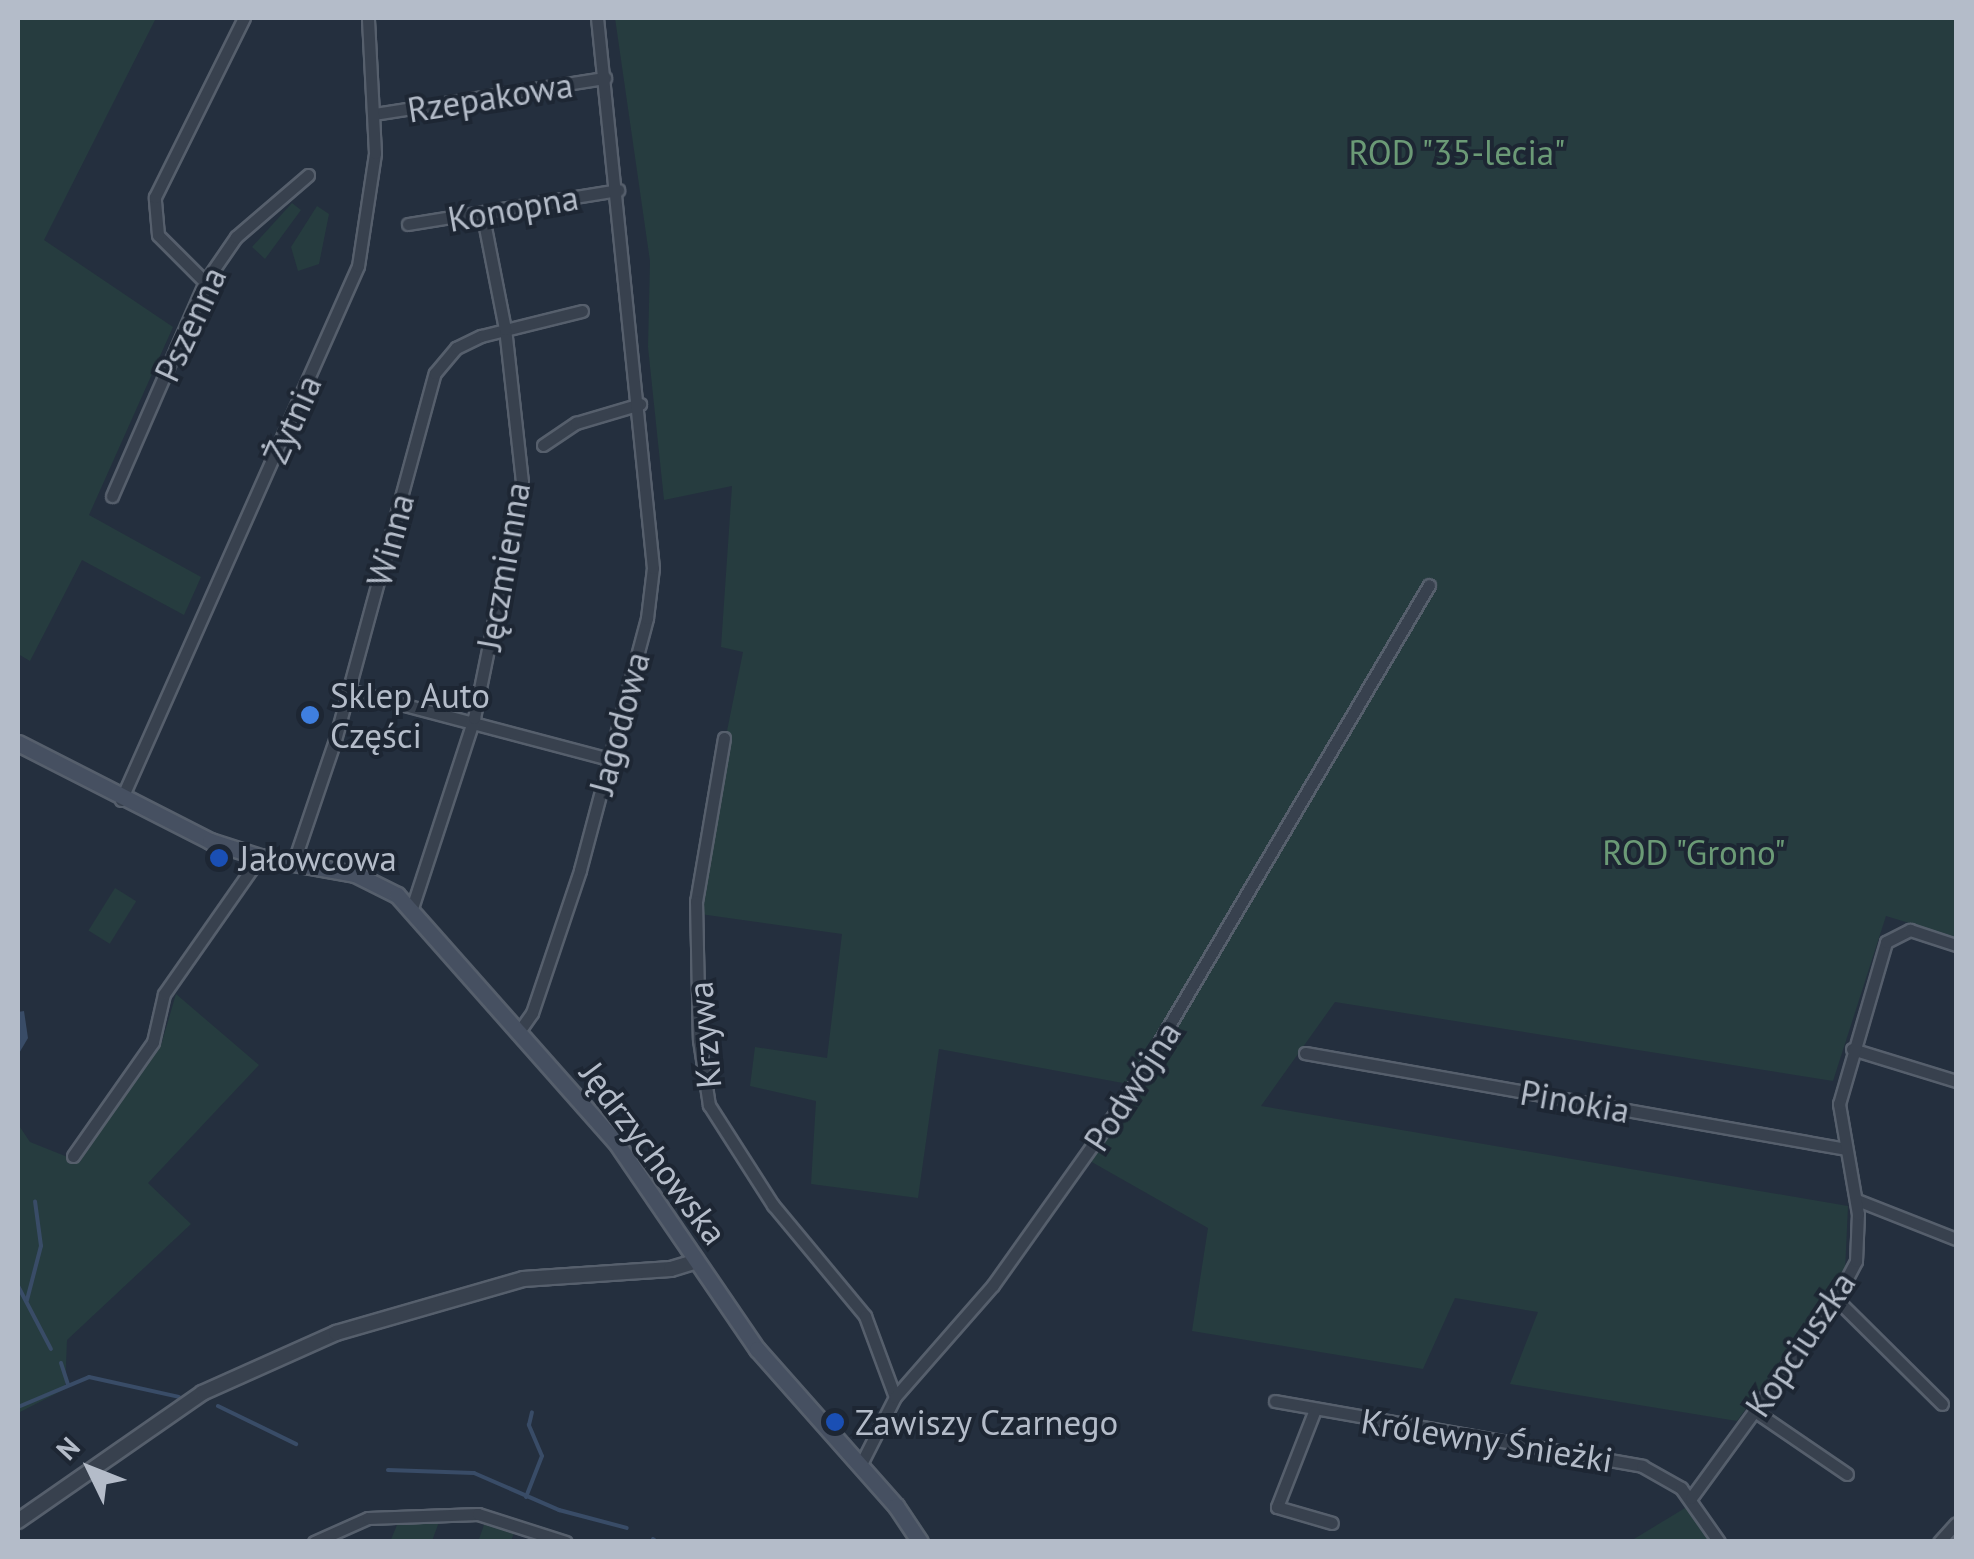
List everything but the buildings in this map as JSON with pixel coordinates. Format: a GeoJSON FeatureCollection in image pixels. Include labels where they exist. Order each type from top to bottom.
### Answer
{"type":"FeatureCollection","features":[{"type":"Feature","properties":{"kind":"main road","name":"Jędrzychowska"},"geometry":{"type":"LineString","coordinates":[[18,743],[121,800],[260,857],[365,877],[412,908],[629,1159],[756,1349],[861,1464],[920,1542]]}},
{"type":"Feature","properties":{"kind":"street"},"geometry":{"type":"LineString","coordinates":[[205,282],[158,234],[155,197],[244,18]]}},
{"type":"Feature","properties":{"kind":"street","name":"Żytnia"},"geometry":{"type":"LineString","coordinates":[[121,800],[348,292],[368,226],[374,114],[368,18]]}},
{"type":"Feature","properties":{"kind":"street","name":"Jagodowa"},"geometry":{"type":"LineString","coordinates":[[520,1030],[532,1013],[568,906],[610,759],[651,592],[654,538],[597,18]]}},
{"type":"Feature","properties":{"kind":"street","name":"Rzepakowa"},"geometry":{"type":"LineString","coordinates":[[374,114],[605,78]]}},
{"type":"Feature","properties":{"kind":"street","name":"Pszenna"},"geometry":{"type":"LineString","coordinates":[[112,496],[205,282],[236,236],[308,175]]}},
{"type":"Feature","properties":{"kind":"street","name":"Konopna"},"geometry":{"type":"LineString","coordinates":[[408,224],[483,217],[618,190]]}},
{"type":"Feature","properties":{"kind":"street","name":"Jęczmienna"},"geometry":{"type":"LineString","coordinates":[[412,908],[474,718],[522,482],[504,329],[483,217]]}},
{"type":"Feature","properties":{"kind":"street","name":"Winna"},"geometry":{"type":"LineString","coordinates":[[293,864],[368,624],[435,373],[456,348],[504,329],[582,310]]}},
{"type":"Feature","properties":{"kind":"street"},"geometry":{"type":"LineString","coordinates":[[543,445],[576,423],[640,404]]}},
{"type":"Feature","properties":{"kind":"street","name":"Podwójna"},"geometry":{"type":"LineString","coordinates":[[861,1464],[896,1397],[993,1285],[1128,1095],[1429,585]]}},
{"type":"Feature","properties":{"kind":"street"},"geometry":{"type":"LineString","coordinates":[[348,690],[474,718],[610,759]]}},
{"type":"Feature","properties":{"kind":"street","name":"Krzywa"},"geometry":{"type":"LineString","coordinates":[[724,738],[696,901],[699,1040],[710,1104],[766,1195],[865,1316],[896,1397]]}},
{"type":"Feature","properties":{"kind":"street"},"geometry":{"type":"LineString","coordinates":[[73,1156],[153,1042],[164,994],[260,857]]}},
{"type":"Feature","properties":{"kind":"street","name":"Kopciuszka"},"geometry":{"type":"LineString","coordinates":[[1692,1498],[1836,1299],[1856,1260],[1857,1200],[1839,1104],[1886,942],[1910,930],[1956,946]]}},
{"type":"Feature","properties":{"kind":"street"},"geometry":{"type":"LineString","coordinates":[[1852,1049],[1956,1081]]}},
{"type":"Feature","properties":{"kind":"street","name":"Pinokia"},"geometry":{"type":"LineString","coordinates":[[1305,1053],[1846,1149]]}},
{"type":"Feature","properties":{"kind":"street"},"geometry":{"type":"LineString","coordinates":[[1857,1200],[1956,1239]]}},
{"type":"Feature","properties":{"kind":"street"},"geometry":{"type":"LineString","coordinates":[[18,1521],[179,1407],[277,1356],[523,1280],[671,1269],[697,1261]]}},
{"type":"Feature","properties":{"kind":"street"},"geometry":{"type":"LineString","coordinates":[[1836,1299],[1942,1404]]}},
{"type":"Feature","properties":{"kind":"street","name":"Królewny Śnieżki"},"geometry":{"type":"LineString","coordinates":[[1274,1401],[1314,1412],[1616,1459],[1665,1476],[1692,1498]]}},
{"type":"Feature","properties":{"kind":"street"},"geometry":{"type":"LineString","coordinates":[[1314,1412],[1277,1507],[1332,1522]]}},
{"type":"Feature","properties":{"kind":"street"},"geometry":{"type":"LineString","coordinates":[[1756,1412],[1848,1474]]}},
{"type":"Feature","properties":{"kind":"street"},"geometry":{"type":"LineString","coordinates":[[1692,1498],[1719,1542]]}},
{"type":"Feature","properties":{"kind":"street"},"geometry":{"type":"LineString","coordinates":[[314,1542],[368,1518],[478,1514],[566,1542]]}},
{"type":"Feature","properties":{"kind":"street"},"geometry":{"type":"LineString","coordinates":[[1939,1542],[1954,1530]]}},
{"type":"Feature","properties":{"kind":"green space"},"geometry":{"type":"Polygon","coordinates":[[[18,18],[156,18],[44,240],[173,327],[89,515],[201,577],[184,615],[82,560],[30,661],[18,654],[18,18]]]}},
{"type":"Feature","properties":{"kind":"green space"},"geometry":{"type":"Polygon","coordinates":[[[615,18],[1956,18],[1956,937],[1886,916],[1833,1081],[1335,1002],[1261,1106],[1848,1206],[1845,1271],[1737,1421],[1510,1384],[1538,1312],[1455,1298],[1423,1369],[1192,1331],[1208,1228],[1090,1161],[1139,1086],[939,1049],[918,1198],[811,1184],[816,1101],[750,1086],[755,1047],[827,1058],[842,934],[700,914],[712,805],[743,652],[721,647],[732,486],[664,500],[648,347],[650,261],[615,18]]]}},
{"type":"Feature","properties":{"kind":"green space"},"geometry":{"type":"Polygon","coordinates":[[[292,203],[301,210],[265,259],[252,247],[292,203]]]}},
{"type":"Feature","properties":{"kind":"green space"},"geometry":{"type":"Polygon","coordinates":[[[317,206],[329,214],[319,264],[298,271],[291,247],[317,206]]]}},
{"type":"Feature","properties":{"kind":"green space"},"geometry":{"type":"Polygon","coordinates":[[[115,888],[136,901],[110,944],[89,930],[115,888]]]}},
{"type":"Feature","properties":{"kind":"green space"},"geometry":{"type":"Polygon","coordinates":[[[176,994],[259,1065],[148,1183],[191,1224],[67,1340],[65,1389],[18,1413],[18,1124],[30,1142],[80,1162],[104,1117],[161,1045],[176,994]]]}},
{"type":"Feature","properties":{"kind":"green space"},"geometry":{"type":"Polygon","coordinates":[[[1685,1508],[1693,1508],[1714,1542],[1629,1542],[1685,1508]]]}},
{"type":"Feature","properties":{"kind":"green space"},"geometry":{"type":"Polygon","coordinates":[[[399,1520],[439,1522],[432,1541],[390,1542],[399,1520]]]}},
{"type":"Feature","properties":{"kind":"green space"},"geometry":{"type":"Polygon","coordinates":[[[485,1522],[516,1528],[511,1541],[478,1542],[485,1522]]]}},
{"type":"Feature","properties":{"kind":"water"},"geometry":{"type":"Polygon","coordinates":[[[24,1011],[28,1038],[18,1055],[18,1012],[24,1011]]]}},
{"type":"Feature","properties":{"kind":"waterway"},"geometry":{"type":"LineString","coordinates":[[27,1300],[41,1246],[35,1201]]}},
{"type":"Feature","properties":{"kind":"waterway"},"geometry":{"type":"LineString","coordinates":[[18,1286],[51,1349]]}},
{"type":"Feature","properties":{"kind":"waterway"},"geometry":{"type":"LineString","coordinates":[[61,1363],[68,1385]]}},
{"type":"Feature","properties":{"kind":"waterway"},"geometry":{"type":"LineString","coordinates":[[18,1407],[89,1377],[179,1397]]}},
{"type":"Feature","properties":{"kind":"waterway"},"geometry":{"type":"LineString","coordinates":[[218,1406],[296,1444]]}},
{"type":"Feature","properties":{"kind":"waterway"},"geometry":{"type":"LineString","coordinates":[[526,1497],[542,1456],[529,1425],[532,1412]]}},
{"type":"Feature","properties":{"kind":"waterway"},"geometry":{"type":"LineString","coordinates":[[388,1470],[474,1473],[559,1510],[627,1528]]}},
{"type":"Feature","properties":{"kind":"waterway"},"geometry":{"type":"LineString","coordinates":[[653,1539],[657,1542]]}},
{"type":"Feature","properties":{"kind":"place","name":"Sklep Auto Części"},"geometry":{"type":"Point","coordinates":[310,715]}},
{"type":"Feature","properties":{"kind":"place","name":"Jałowcowa"},"geometry":{"type":"Point","coordinates":[219,858]}},
{"type":"Feature","properties":{"kind":"place","name":"Zawiszy Czarnego"},"geometry":{"type":"Point","coordinates":[835,1422]}},
{"type":"Feature","properties":{"kind":"park label","name":"ROD \"35-lecia\""},"geometry":{"type":"Point","coordinates":[1457,152]}},
{"type":"Feature","properties":{"kind":"park label","name":"ROD \"Grono\""},"geometry":{"type":"Point","coordinates":[1694,852]}}]}
